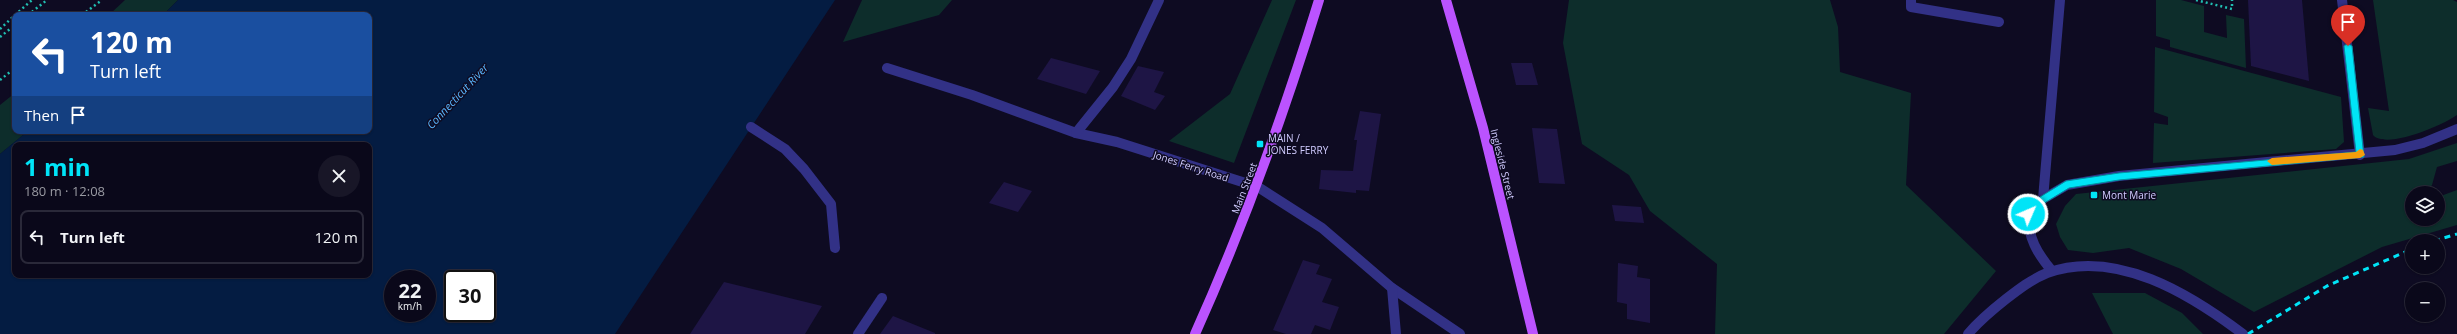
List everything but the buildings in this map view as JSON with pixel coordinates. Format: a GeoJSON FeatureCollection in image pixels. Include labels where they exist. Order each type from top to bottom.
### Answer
{"type":"FeatureCollection","features":[{"type":"Feature","properties":{"kind":"main road","name":"Main Street"},"geometry":{"type":"LineString","coordinates":[[1195,334],[1217,289],[1258,187],[1319,0]]}},
{"type":"Feature","properties":{"kind":"main road","name":"Ingleside Street"},"geometry":{"type":"LineString","coordinates":[[1446,0],[1483,128],[1533,334]]}},
{"type":"Feature","properties":{"kind":"street"},"geometry":{"type":"LineString","coordinates":[[1076,133],[1113,87],[1131,59],[1159,0]]}},
{"type":"Feature","properties":{"kind":"street"},"geometry":{"type":"LineString","coordinates":[[1910,0],[1911,7],[1999,22]]}},
{"type":"Feature","properties":{"kind":"street"},"geometry":{"type":"LineString","coordinates":[[2043,199],[2060,0]]}},
{"type":"Feature","properties":{"kind":"street"},"geometry":{"type":"LineString","coordinates":[[2342,0],[2360,155]]}},
{"type":"Feature","properties":{"kind":"street","name":"Jones Ferry Road"},"geometry":{"type":"LineString","coordinates":[[887,68],[972,95],[1076,133],[1117,142],[1258,187],[1322,228],[1392,288],[1460,334]]}},
{"type":"Feature","properties":{"kind":"street"},"geometry":{"type":"LineString","coordinates":[[751,127],[785,150],[804,169],[830,204],[835,248]]}},
{"type":"Feature","properties":{"kind":"street"},"geometry":{"type":"LineString","coordinates":[[2052,271],[2039,256],[2028,232],[2028,214],[2043,199],[2066,185],[2119,176],[2360,155],[2395,150],[2424,143],[2457,129]]}},
{"type":"Feature","properties":{"kind":"street"},"geometry":{"type":"LineString","coordinates":[[1968,334],[1996,306],[2035,278],[2052,271],[2073,267],[2096,267],[2133,273],[2157,281],[2182,293],[2211,310],[2239,331]]}},
{"type":"Feature","properties":{"kind":"street"},"geometry":{"type":"LineString","coordinates":[[1392,288],[1396,334]]}},
{"type":"Feature","properties":{"kind":"street"},"geometry":{"type":"LineString","coordinates":[[858,334],[882,298]]}},
{"type":"Feature","properties":{"kind":"path"},"geometry":{"type":"LineString","coordinates":[[18,12],[32,0]]}},
{"type":"Feature","properties":{"kind":"path"},"geometry":{"type":"LineString","coordinates":[[32,12],[47,0]]}},
{"type":"Feature","properties":{"kind":"path"},"geometry":{"type":"LineString","coordinates":[[86,12],[102,0]]}},
{"type":"Feature","properties":{"kind":"path"},"geometry":{"type":"LineString","coordinates":[[2196,0],[2232,9],[2232,0]]}},
{"type":"Feature","properties":{"kind":"path"},"geometry":{"type":"LineString","coordinates":[[0,29],[12,18]]}},
{"type":"Feature","properties":{"kind":"path"},"geometry":{"type":"LineString","coordinates":[[0,37],[12,27]]}},
{"type":"Feature","properties":{"kind":"path"},"geometry":{"type":"LineString","coordinates":[[0,80],[12,70]]}},
{"type":"Feature","properties":{"kind":"green space"},"geometry":{"type":"Polygon","coordinates":[[[125,0],[178,0],[166,12],[112,12],[125,0]]]}},
{"type":"Feature","properties":{"kind":"green space"},"geometry":{"type":"Polygon","coordinates":[[[862,0],[952,0],[939,15],[843,42],[862,0]]]}},
{"type":"Feature","properties":{"kind":"green space"},"geometry":{"type":"Polygon","coordinates":[[[1272,0],[1296,0],[1234,163],[1169,141],[1230,94],[1272,0]]]}},
{"type":"Feature","properties":{"kind":"green space"},"geometry":{"type":"Polygon","coordinates":[[[1569,0],[1830,0],[1838,27],[1840,72],[1911,93],[1906,185],[1996,271],[1944,334],[1715,334],[1717,264],[1650,211],[1629,175],[1582,144],[1563,43],[1569,0]]]}},
{"type":"Feature","properties":{"kind":"green space"},"geometry":{"type":"Polygon","coordinates":[[[2156,0],[2181,0],[2204,6],[2204,32],[2227,38],[2226,15],[2244,19],[2246,68],[2170,47],[2170,40],[2156,36],[2156,0]]]}},
{"type":"Feature","properties":{"kind":"green space"},"geometry":{"type":"Polygon","coordinates":[[[2373,0],[2453,0],[2457,2],[2457,115],[2428,130],[2402,138],[2390,140],[2380,139],[2373,135],[2368,108],[2389,111],[2373,0]]]}},
{"type":"Feature","properties":{"kind":"green space"},"geometry":{"type":"Polygon","coordinates":[[[2155,47],[2341,97],[2344,142],[2336,149],[2153,163],[2154,123],[2168,125],[2168,117],[2154,112],[2155,47]]]}},
{"type":"Feature","properties":{"kind":"green space"},"geometry":{"type":"Polygon","coordinates":[[[12,95],[12,134],[24,134],[15,142],[12,142],[12,144],[0,154],[0,105],[12,95]]]}},
{"type":"Feature","properties":{"kind":"green space"},"geometry":{"type":"Polygon","coordinates":[[[2457,143],[2457,161],[2437,167],[2431,186],[2405,186],[2405,226],[2445,226],[2445,194],[2457,190],[2457,225],[2426,234],[2405,234],[2405,240],[2382,247],[2254,312],[2181,269],[2129,248],[2093,253],[2068,250],[2060,237],[2056,224],[2065,206],[2076,194],[2409,159],[2457,143]]]}},
{"type":"Feature","properties":{"kind":"green space"},"geometry":{"type":"Polygon","coordinates":[[[2092,293],[2145,293],[2182,313],[2203,334],[2113,334],[2092,293]]]}},
{"type":"Feature","properties":{"kind":"water","name":"Connecticut River"},"geometry":{"type":"Polygon","coordinates":[[[178,0],[835,0],[615,334],[0,334],[0,154],[12,144],[12,278],[372,278],[372,142],[15,142],[24,134],[372,134],[372,12],[166,12],[178,0]]]}},
{"type":"Feature","properties":{"kind":"railway"},"geometry":{"type":"LineString","coordinates":[[2445,238],[2457,234]]}},
{"type":"Feature","properties":{"kind":"railway"},"geometry":{"type":"LineString","coordinates":[[2248,334],[2327,286],[2405,252]]}},
{"type":"Feature","properties":{"kind":"slow traffic"},"geometry":{"type":"LineString","coordinates":[[2272,161],[2360,155],[2360,153]]}},
{"type":"Feature","properties":{"kind":"place","name":"MAIN / JONES FERRY"},"geometry":{"type":"Point","coordinates":[1260,144]}},
{"type":"Feature","properties":{"kind":"place","name":"Mont Marie"},"geometry":{"type":"Point","coordinates":[2094,195]}},
{"type":"Feature","properties":{"kind":"route"},"geometry":{"type":"LineString","coordinates":[[2028,214],[2034,206],[2053,191],[2066,185],[2119,176],[2287,160],[2360,155],[2348,46]]}}]}
